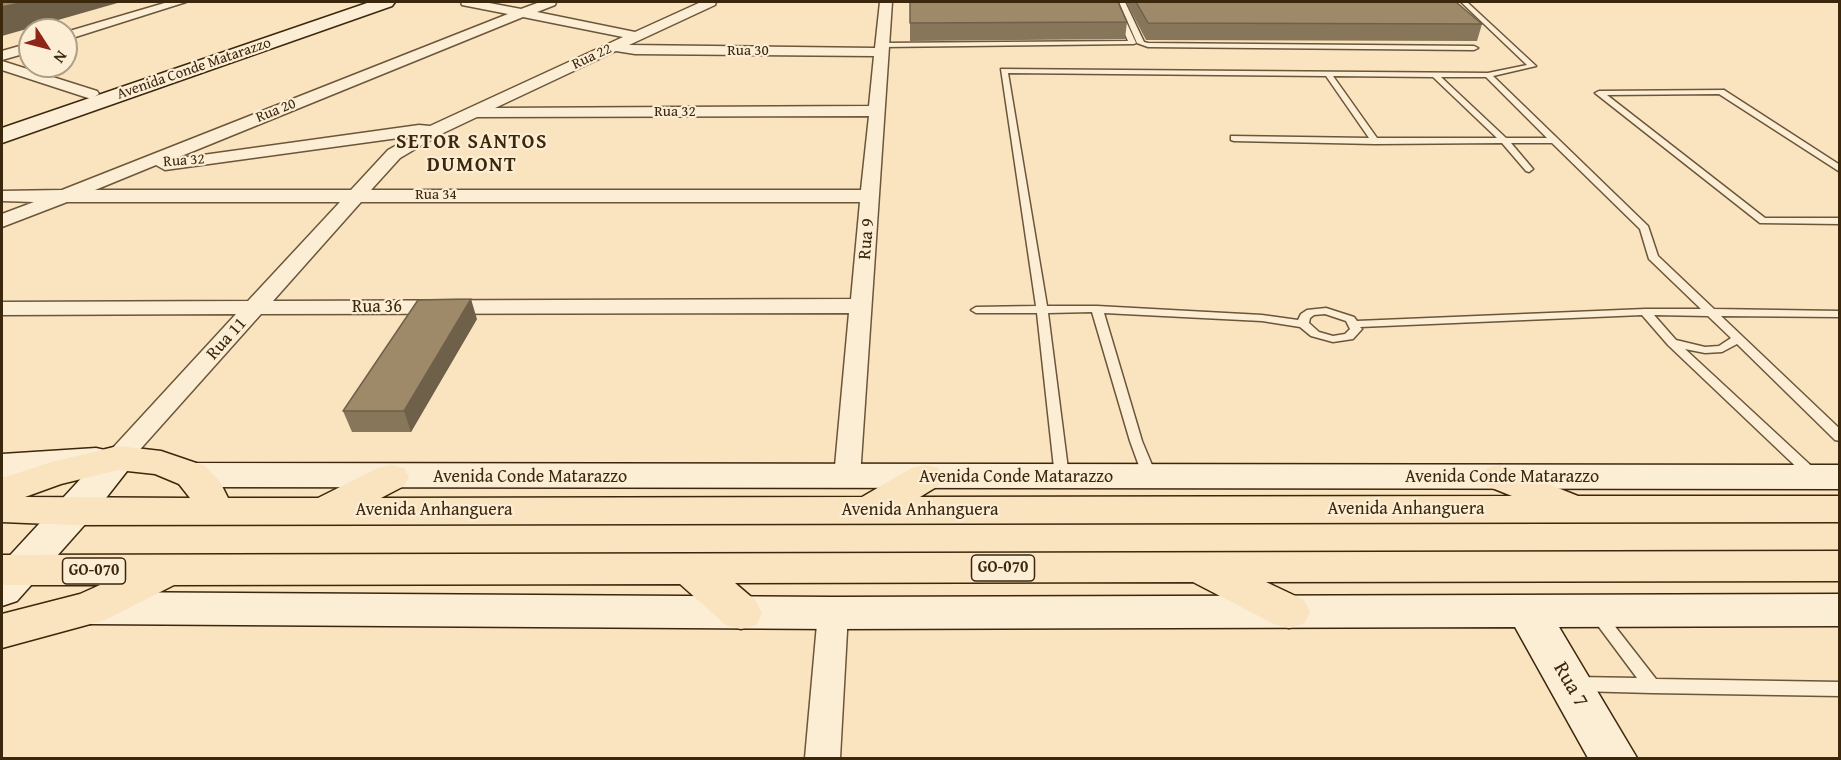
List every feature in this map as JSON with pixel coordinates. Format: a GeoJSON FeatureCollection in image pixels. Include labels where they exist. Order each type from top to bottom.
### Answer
{"type":"FeatureCollection","features":[{"type":"Feature","properties":{"kind":"highway"},"geometry":{"type":"LineString","coordinates":[[2,491],[52,474],[118,458],[161,463],[192,474],[207,492],[212,511]]}},
{"type":"Feature","properties":{"kind":"highway"},"geometry":{"type":"LineString","coordinates":[[326,511],[391,477]]}},
{"type":"Feature","properties":{"kind":"highway"},"geometry":{"type":"LineString","coordinates":[[870,510],[926,477]]}},
{"type":"Feature","properties":{"kind":"highway"},"geometry":{"type":"LineString","coordinates":[[1500,477],[1578,509]]}},
{"type":"Feature","properties":{"kind":"highway","name":"Avenida Anhanguera"},"geometry":{"type":"LineString","coordinates":[[2,508],[74,512],[1839,508]]}},
{"type":"Feature","properties":{"kind":"highway","name":"GO-070"},"geometry":{"type":"LineString","coordinates":[[8,577],[167,570],[1839,566]]}},
{"type":"Feature","properties":{"kind":"highway"},"geometry":{"type":"LineString","coordinates":[[1197,567],[1290,612]]}},
{"type":"Feature","properties":{"kind":"highway"},"geometry":{"type":"LineString","coordinates":[[690,569],[741,613]]}},
{"type":"Feature","properties":{"kind":"highway"},"geometry":{"type":"LineString","coordinates":[[2,631],[90,608],[167,570]]}},
{"type":"Feature","properties":{"kind":"street"},"geometry":{"type":"LineString","coordinates":[[78,32],[180,2]]}},
{"type":"Feature","properties":{"kind":"street","name":"Avenida Conde Matarazzo"},"geometry":{"type":"LineString","coordinates":[[2,124],[360,2]]}},
{"type":"Feature","properties":{"kind":"street","name":"Avenida Conde Matarazzo"},"geometry":{"type":"LineString","coordinates":[[2,136],[386,2]]}},
{"type":"Feature","properties":{"kind":"street"},"geometry":{"type":"LineString","coordinates":[[467,2],[636,36]]}},
{"type":"Feature","properties":{"kind":"street","name":"Rua 20"},"geometry":{"type":"LineString","coordinates":[[2,221],[550,2]]}},
{"type":"Feature","properties":{"kind":"street","name":"Rua 22"},"geometry":{"type":"LineString","coordinates":[[473,113],[710,2]]}},
{"type":"Feature","properties":{"kind":"street","name":"Rua 9"},"geometry":{"type":"LineString","coordinates":[[847,477],[886,2]]}},
{"type":"Feature","properties":{"kind":"street","name":"Rua 30"},"geometry":{"type":"LineString","coordinates":[[614,47],[635,50],[883,49]]}},
{"type":"Feature","properties":{"kind":"street"},"geometry":{"type":"LineString","coordinates":[[2,56],[18,51]]}},
{"type":"Feature","properties":{"kind":"street"},"geometry":{"type":"LineString","coordinates":[[2,65],[91,93]]}},
{"type":"Feature","properties":{"kind":"street","name":"Rua 32"},"geometry":{"type":"LineString","coordinates":[[473,113],[877,111]]}},
{"type":"Feature","properties":{"kind":"street","name":"Rua 11"},"geometry":{"type":"LineString","coordinates":[[8,577],[74,512],[118,458],[394,154],[433,131],[473,113]]}},
{"type":"Feature","properties":{"kind":"street","name":"Rua 32"},"geometry":{"type":"LineString","coordinates":[[148,162],[168,166],[419,130],[433,131]]}},
{"type":"Feature","properties":{"kind":"street","name":"Rua 34"},"geometry":{"type":"LineString","coordinates":[[2,196],[870,196]]}},
{"type":"Feature","properties":{"kind":"street","name":"Rua 36"},"geometry":{"type":"LineString","coordinates":[[2,308],[861,306]]}},
{"type":"Feature","properties":{"kind":"street"},"geometry":{"type":"LineString","coordinates":[[2,466],[118,458]]}},
{"type":"Feature","properties":{"kind":"street","name":"Avenida Conde Matarazzo"},"geometry":{"type":"LineString","coordinates":[[192,474],[391,477],[1827,477]]}},
{"type":"Feature","properties":{"kind":"street"},"geometry":{"type":"LineString","coordinates":[[90,608],[741,613],[1839,610]]}},
{"type":"Feature","properties":{"kind":"street","name":"Rua 7"},"geometry":{"type":"LineString","coordinates":[[1527,611],[1613,759]]}},
{"type":"Feature","properties":{"kind":"street"},"geometry":{"type":"LineString","coordinates":[[822,759],[833,613]]}},
{"type":"Feature","properties":{"kind":"lane"},"geometry":{"type":"LineString","coordinates":[[883,49],[1129,44],[1132,42],[1114,2]]}},
{"type":"Feature","properties":{"kind":"lane"},"geometry":{"type":"LineString","coordinates":[[1122,2],[1141,43],[1148,45],[1474,48]]}},
{"type":"Feature","properties":{"kind":"lane"},"geometry":{"type":"LineString","coordinates":[[1062,477],[1042,309],[1004,71],[1488,75],[1532,66],[1464,2]]}},
{"type":"Feature","properties":{"kind":"lane"},"geometry":{"type":"LineString","coordinates":[[1328,74],[1376,141]]}},
{"type":"Feature","properties":{"kind":"lane"},"geometry":{"type":"LineString","coordinates":[[1435,75],[1504,140],[1529,169]]}},
{"type":"Feature","properties":{"kind":"lane"},"geometry":{"type":"LineString","coordinates":[[1488,75],[1645,228],[1653,257],[1839,437]]}},
{"type":"Feature","properties":{"kind":"lane"},"geometry":{"type":"LineString","coordinates":[[1839,169],[1721,92],[1599,93],[1763,221],[1839,221]]}},
{"type":"Feature","properties":{"kind":"lane"},"geometry":{"type":"LineString","coordinates":[[1234,138],[1376,141],[1555,140]]}},
{"type":"Feature","properties":{"kind":"lane"},"geometry":{"type":"LineString","coordinates":[[1096,309],[1136,441],[1150,477]]}},
{"type":"Feature","properties":{"kind":"lane"},"geometry":{"type":"LineString","coordinates":[[976,310],[1096,309],[1262,318],[1303,324],[1315,334],[1333,339],[1354,334],[1355,324]]}},
{"type":"Feature","properties":{"kind":"lane"},"geometry":{"type":"LineString","coordinates":[[1303,324],[1305,316],[1311,312],[1326,311],[1343,315],[1355,324],[1645,312],[1839,314]]}},
{"type":"Feature","properties":{"kind":"lane"},"geometry":{"type":"LineString","coordinates":[[1645,312],[1672,343],[1827,477]]}},
{"type":"Feature","properties":{"kind":"lane"},"geometry":{"type":"LineString","coordinates":[[1672,343],[1705,350],[1722,349],[1738,339]]}},
{"type":"Feature","properties":{"kind":"lane"},"geometry":{"type":"LineString","coordinates":[[1595,611],[1652,686]]}},
{"type":"Feature","properties":{"kind":"lane"},"geometry":{"type":"LineString","coordinates":[[1569,684],[1839,689]]}},
{"type":"Feature","properties":{"kind":"building"},"geometry":{"type":"Polygon","coordinates":[[[2,2],[24,2],[2,7],[2,2]]]}},
{"type":"Feature","properties":{"kind":"building"},"geometry":{"type":"Polygon","coordinates":[[[910,2],[1118,2],[1127,22],[910,23],[910,2]]]}},
{"type":"Feature","properties":{"kind":"building"},"geometry":{"type":"Polygon","coordinates":[[[1136,2],[1456,2],[1482,24],[1148,23],[1136,2]]]}},
{"type":"Feature","properties":{"kind":"building"},"geometry":{"type":"Polygon","coordinates":[[[471,299],[404,411],[343,411],[418,300],[471,299]]]}},
{"type":"Feature","properties":{"kind":"district","name":"SETOR SANTOS DUMONT"},"geometry":{"type":"Point","coordinates":[472,154]}}]}
